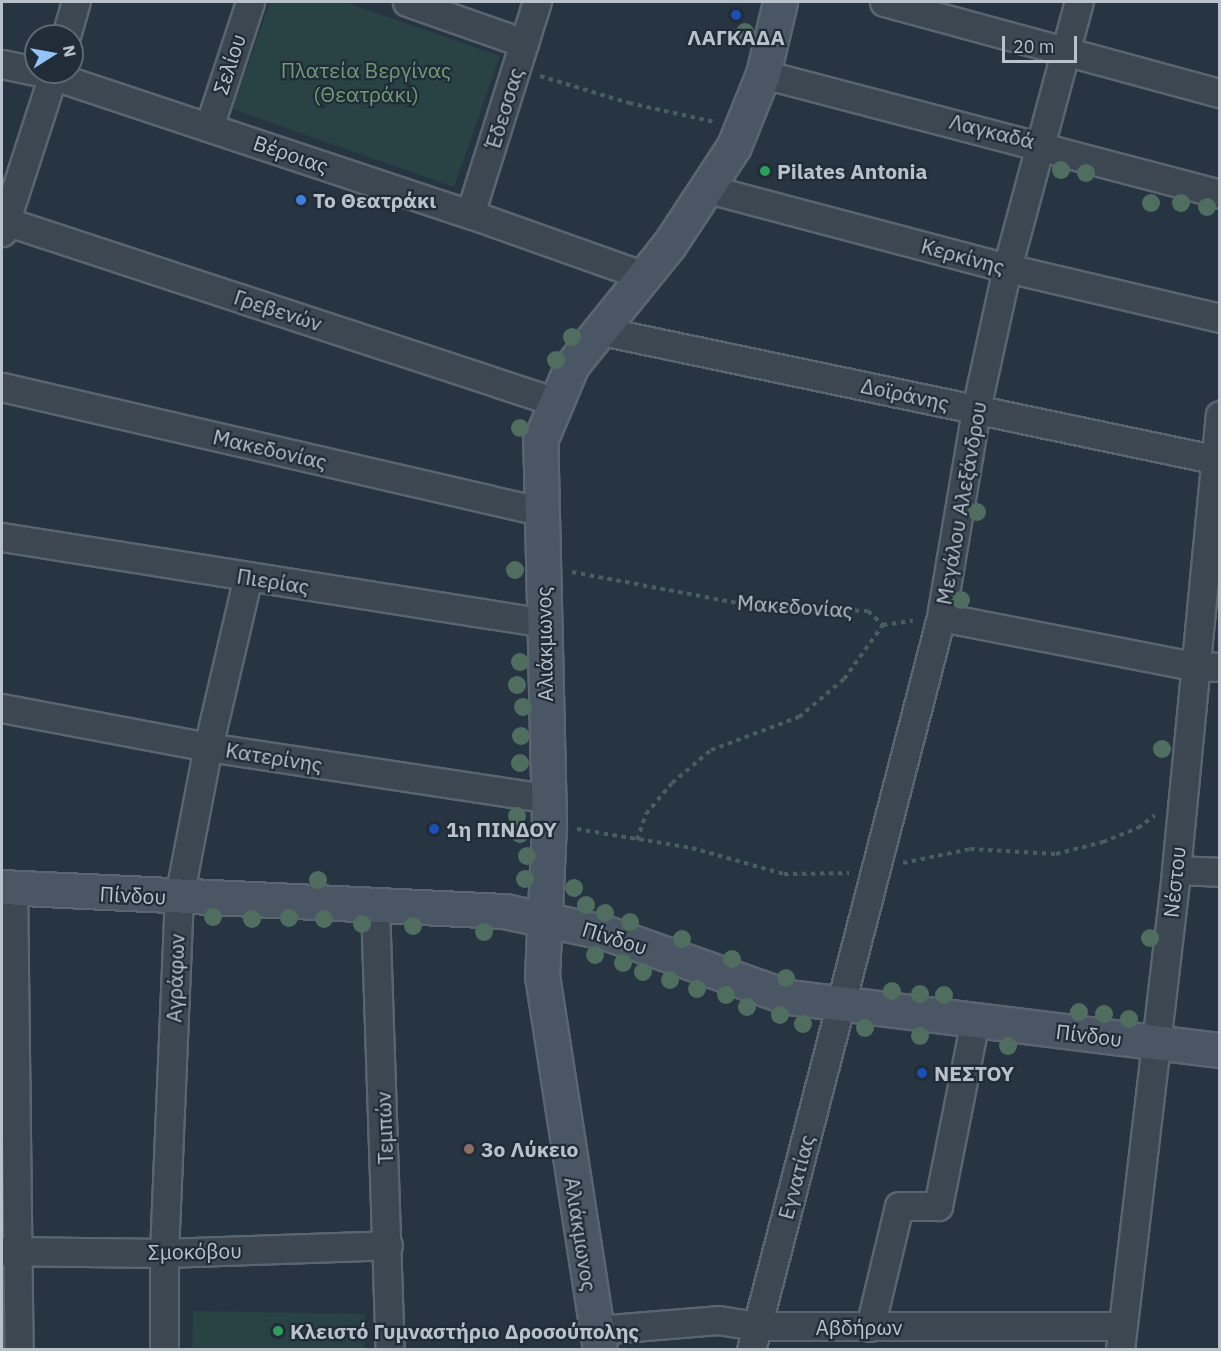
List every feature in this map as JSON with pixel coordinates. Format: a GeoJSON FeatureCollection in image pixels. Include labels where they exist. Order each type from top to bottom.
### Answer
{"type":"FeatureCollection","features":[{"type":"Feature","properties":{"kind":"street"},"geometry":{"type":"LineString","coordinates":[[70,24],[76,2]]}},
{"type":"Feature","properties":{"kind":"street","name":"Σελίου"},"geometry":{"type":"LineString","coordinates":[[209,127],[250,2]]}},
{"type":"Feature","properties":{"kind":"street"},"geometry":{"type":"LineString","coordinates":[[407,2],[520,56]]}},
{"type":"Feature","properties":{"kind":"street","name":"Έδεσσας"},"geometry":{"type":"LineString","coordinates":[[470,214],[537,2]]}},
{"type":"Feature","properties":{"kind":"street","name":"Αλιάκμωνος"},"geometry":{"type":"LineString","coordinates":[[598,1340],[542,977],[542,917],[548,811],[545,623],[539,511],[540,441],[553,401],[572,365],[641,275],[669,245],[708,189],[742,128],[763,74],[780,2]]}},
{"type":"Feature","properties":{"kind":"street"},"geometry":{"type":"LineString","coordinates":[[884,2],[1220,93]]}},
{"type":"Feature","properties":{"kind":"street","name":"Μεγάλου Αλεξάνδρου"},"geometry":{"type":"LineString","coordinates":[[843,1005],[941,617],[976,409],[1007,268],[1079,2]]}},
{"type":"Feature","properties":{"kind":"street","name":"Βέροιας"},"geometry":{"type":"LineString","coordinates":[[2,64],[24,68]]}},
{"type":"Feature","properties":{"kind":"street","name":"Λαγκαδά"},"geometry":{"type":"LineString","coordinates":[[763,74],[1040,144],[1220,194]]}},
{"type":"Feature","properties":{"kind":"street"},"geometry":{"type":"LineString","coordinates":[[3,224],[43,84]]}},
{"type":"Feature","properties":{"kind":"street","name":"Βέροιας"},"geometry":{"type":"LineString","coordinates":[[82,84],[470,214],[641,275]]}},
{"type":"Feature","properties":{"kind":"street","name":"Κερκίνης"},"geometry":{"type":"LineString","coordinates":[[708,189],[1007,268],[1220,318]]}},
{"type":"Feature","properties":{"kind":"street","name":"Γρεβενών"},"geometry":{"type":"LineString","coordinates":[[3,224],[553,401]]}},
{"type":"Feature","properties":{"kind":"street","name":"Δοϊράνης"},"geometry":{"type":"LineString","coordinates":[[597,330],[1213,459]]}},
{"type":"Feature","properties":{"kind":"street","name":"Μακεδονίας"},"geometry":{"type":"LineString","coordinates":[[2,387],[539,511]]}},
{"type":"Feature","properties":{"kind":"street","name":"Νέστου"},"geometry":{"type":"LineString","coordinates":[[1121,1338],[1157,1043],[1182,795],[1207,666],[1213,459],[1220,415]]}},
{"type":"Feature","properties":{"kind":"street","name":"Πιερίας"},"geometry":{"type":"LineString","coordinates":[[2,537],[545,623]]}},
{"type":"Feature","properties":{"kind":"street","name":"Αγράφων"},"geometry":{"type":"LineString","coordinates":[[164,1350],[164,1253],[178,897],[207,747],[248,577]]}},
{"type":"Feature","properties":{"kind":"street"},"geometry":{"type":"LineString","coordinates":[[941,617],[1207,666]]}},
{"type":"Feature","properties":{"kind":"street","name":"Κατερίνης"},"geometry":{"type":"LineString","coordinates":[[2,708],[548,811]]}},
{"type":"Feature","properties":{"kind":"street"},"geometry":{"type":"LineString","coordinates":[[1176,870],[1220,872]]}},
{"type":"Feature","properties":{"kind":"street"},"geometry":{"type":"LineString","coordinates":[[7,888],[10,1251],[19,1350]]}},
{"type":"Feature","properties":{"kind":"street","name":"Πίνδου"},"geometry":{"type":"LineString","coordinates":[[7,888],[504,911],[542,917],[604,932],[788,997],[1220,1050]]}},
{"type":"Feature","properties":{"kind":"street","name":"Τεμπών"},"geometry":{"type":"LineString","coordinates":[[375,906],[390,1350]]}},
{"type":"Feature","properties":{"kind":"street","name":"Εγνατίας"},"geometry":{"type":"LineString","coordinates":[[754,1338],[843,1005]]}},
{"type":"Feature","properties":{"kind":"street"},"geometry":{"type":"LineString","coordinates":[[870,1328],[899,1206],[938,1206],[975,1021]]}},
{"type":"Feature","properties":{"kind":"street","name":"Σμοκόβου"},"geometry":{"type":"LineString","coordinates":[[10,1251],[164,1253],[388,1245]]}},
{"type":"Feature","properties":{"kind":"street","name":"Αβδήρων"},"geometry":{"type":"LineString","coordinates":[[598,1340],[718,1320],[754,1338],[870,1328],[1121,1338]]}},
{"type":"Feature","properties":{"kind":"path"},"geometry":{"type":"LineString","coordinates":[[520,56],[629,103],[742,128]]}},
{"type":"Feature","properties":{"kind":"path","name":"Μακεδονίας"},"geometry":{"type":"LineString","coordinates":[[542,566],[765,608],[867,611],[883,625],[941,617]]}},
{"type":"Feature","properties":{"kind":"path"},"geometry":{"type":"LineString","coordinates":[[637,840],[646,814],[672,783],[711,750],[799,717],[844,679],[883,625]]}},
{"type":"Feature","properties":{"kind":"path"},"geometry":{"type":"LineString","coordinates":[[548,811],[637,840],[692,848],[784,874],[876,873],[918,858],[970,849],[1056,854],[1103,842],[1138,828],[1182,795]]}},
{"type":"Feature","properties":{"kind":"green space","name":"Πλατεία Βεργίνας (Θεατράκι)"},"geometry":{"type":"Polygon","coordinates":[[[270,2],[345,2],[500,56],[454,187],[232,109],[270,2]]]}},
{"type":"Feature","properties":{"kind":"green space","name":"Κλειστό Γυμναστήριο Δροσούπολης"},"geometry":{"type":"Polygon","coordinates":[[[193,1311],[365,1314],[364,1350],[192,1349],[193,1311]]]}},
{"type":"Feature","properties":{"kind":"place","name":"ΛΑΓΚΑΔΑ"},"geometry":{"type":"Point","coordinates":[736,15]}},
{"type":"Feature","properties":{"kind":"place","name":"Pilates Antonia"},"geometry":{"type":"Point","coordinates":[765,171]}},
{"type":"Feature","properties":{"kind":"place","name":"Το Θεατράκι"},"geometry":{"type":"Point","coordinates":[301,200]}},
{"type":"Feature","properties":{"kind":"place","name":"1η ΠΙΝΔΟΥ"},"geometry":{"type":"Point","coordinates":[434,829]}},
{"type":"Feature","properties":{"kind":"place","name":"ΝΕΣΤΟΥ"},"geometry":{"type":"Point","coordinates":[922,1073]}},
{"type":"Feature","properties":{"kind":"place","name":"3ο Λύκειο"},"geometry":{"type":"Point","coordinates":[469,1149]}},
{"type":"Feature","properties":{"kind":"place","name":"Κλειστό Γυμναστήριο Δροσούπολης"},"geometry":{"type":"Point","coordinates":[278,1331]}}]}
